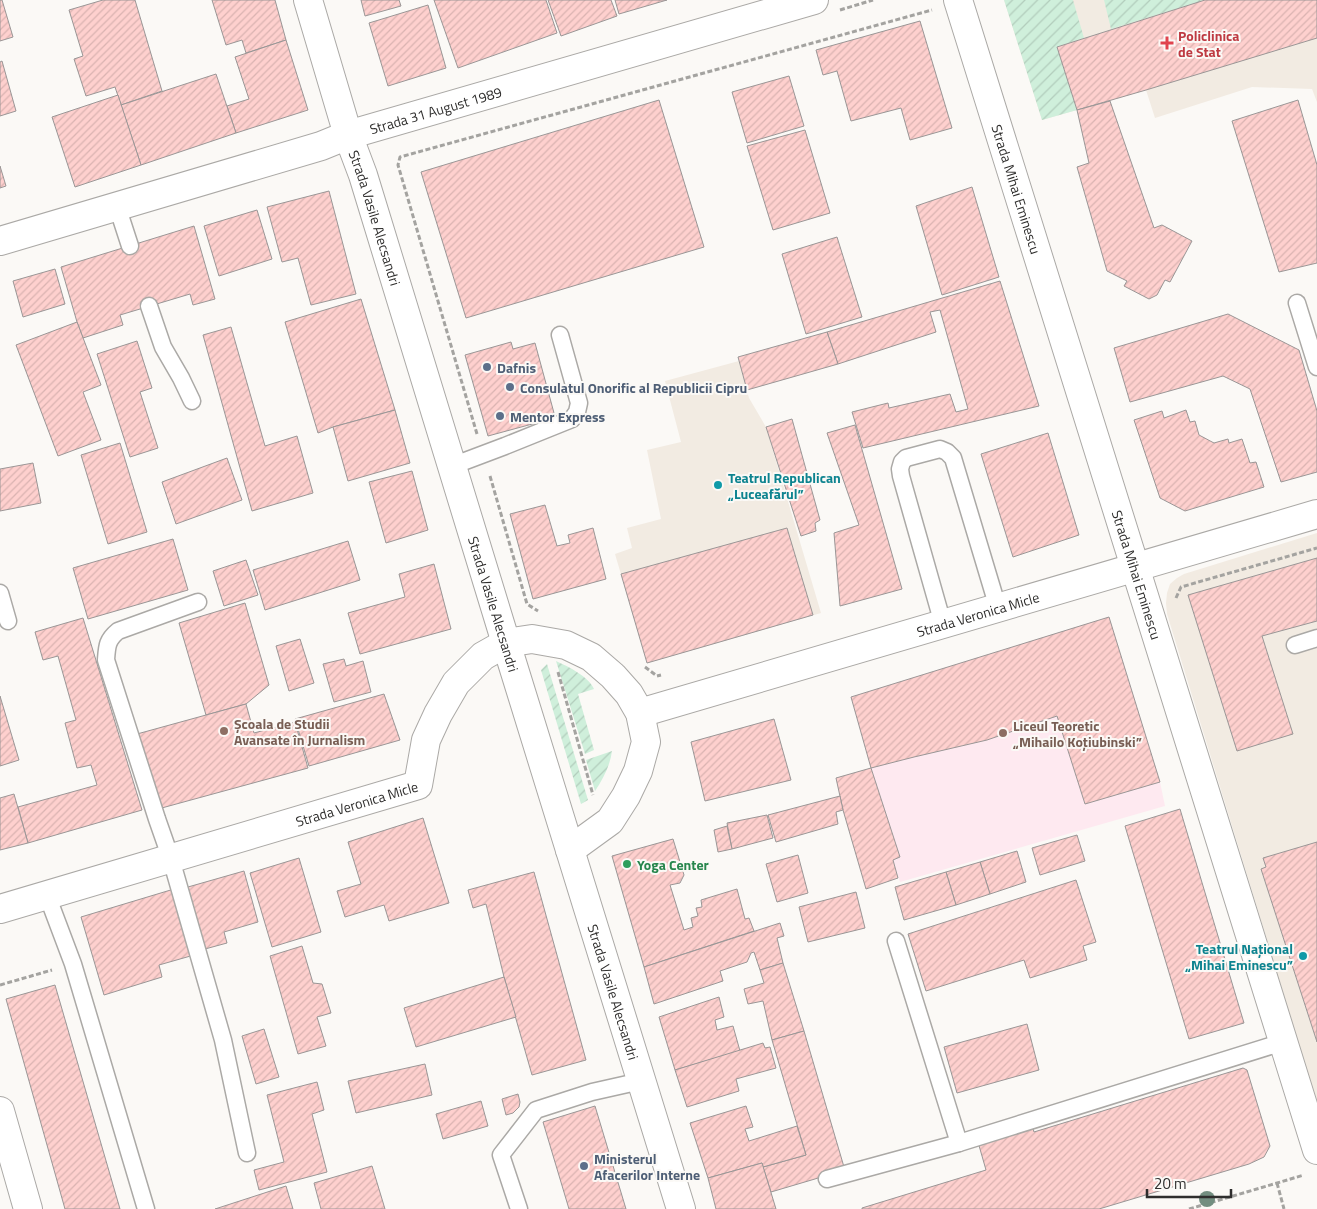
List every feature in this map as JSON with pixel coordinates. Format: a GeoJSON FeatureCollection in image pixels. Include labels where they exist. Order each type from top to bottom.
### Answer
{"type":"FeatureCollection","features":[{"type":"Feature","properties":{"kind":"street","name":"Strada Vasile Alecsandri"},"geometry":{"type":"LineString","coordinates":[[308,0],[348,135],[363,174],[681,1209]]}},
{"type":"Feature","properties":{"kind":"street","name":"Strada 31 August 1989"},"geometry":{"type":"LineString","coordinates":[[0,240],[321,146],[348,135],[814,0]]}},
{"type":"Feature","properties":{"kind":"street","name":"Strada Mihai Eminescu"},"geometry":{"type":"LineString","coordinates":[[946,5],[1135,567],[1283,1042],[1311,1162]]}},
{"type":"Feature","properties":{"kind":"street","name":"Strada Veronica Micle"},"geometry":{"type":"LineString","coordinates":[[640,713],[1317,514]]}},
{"type":"Feature","properties":{"kind":"street","name":"Strada Veronica Micle"},"geometry":{"type":"LineString","coordinates":[[0,909],[418,784],[426,740],[456,683],[483,656],[506,644],[532,639],[566,645],[591,657],[613,676],[629,694],[640,713],[646,742],[638,771],[626,796],[610,821],[570,850]]}},
{"type":"Feature","properties":{"kind":"street"},"geometry":{"type":"LineString","coordinates":[[2,1126],[28,1209]]}},
{"type":"Feature","properties":{"kind":"lane"},"geometry":{"type":"LineString","coordinates":[[118,206],[130,246]]}},
{"type":"Feature","properties":{"kind":"lane"},"geometry":{"type":"LineString","coordinates":[[1297,303],[1317,367]]}},
{"type":"Feature","properties":{"kind":"lane"},"geometry":{"type":"LineString","coordinates":[[149,306],[163,347],[192,401]]}},
{"type":"Feature","properties":{"kind":"lane"},"geometry":{"type":"LineString","coordinates":[[452,466],[572,418],[577,412],[579,403],[560,335]]}},
{"type":"Feature","properties":{"kind":"lane"},"geometry":{"type":"LineString","coordinates":[[943,624],[901,476],[900,468],[906,458],[940,449],[947,452],[953,458],[998,608]]}},
{"type":"Feature","properties":{"kind":"lane"},"geometry":{"type":"LineString","coordinates":[[0,592],[8,621]]}},
{"type":"Feature","properties":{"kind":"lane"},"geometry":{"type":"LineString","coordinates":[[198,602],[118,630],[111,637],[107,646],[106,660],[171,859],[223,1040],[247,1153]]}},
{"type":"Feature","properties":{"kind":"lane"},"geometry":{"type":"LineString","coordinates":[[1295,645],[1317,638]]}},
{"type":"Feature","properties":{"kind":"lane"},"geometry":{"type":"LineString","coordinates":[[47,895],[72,964],[146,1209]]}},
{"type":"Feature","properties":{"kind":"lane"},"geometry":{"type":"LineString","coordinates":[[896,941],[959,1143]]}},
{"type":"Feature","properties":{"kind":"lane"},"geometry":{"type":"LineString","coordinates":[[827,1179],[959,1143],[1283,1042]]}},
{"type":"Feature","properties":{"kind":"lane"},"geometry":{"type":"LineString","coordinates":[[519,1209],[501,1155],[536,1110],[592,1092],[641,1081]]}},
{"type":"Feature","properties":{"kind":"path"},"geometry":{"type":"LineString","coordinates":[[602,827],[541,613],[527,604],[398,165],[400,157],[946,5]]}},
{"type":"Feature","properties":{"kind":"path"},"geometry":{"type":"LineString","coordinates":[[1176,598],[1181,587],[1317,548]]}},
{"type":"Feature","properties":{"kind":"path"},"geometry":{"type":"LineString","coordinates":[[642,665],[657,676]]}},
{"type":"Feature","properties":{"kind":"path"},"geometry":{"type":"LineString","coordinates":[[0,985],[72,964]]}},
{"type":"Feature","properties":{"kind":"path"},"geometry":{"type":"LineString","coordinates":[[1189,1209],[1277,1183],[1311,1162]]}},
{"type":"Feature","properties":{"kind":"path"},"geometry":{"type":"LineString","coordinates":[[1277,1183],[1284,1209]]}},
{"type":"Feature","properties":{"kind":"shaded area","name":"Policlinica de Stat"},"geometry":{"type":"Polygon","coordinates":[[[1004,0],[1317,0],[1317,102],[1312,89],[1252,87],[1155,118],[1146,90],[1042,120],[1004,0]]]}},
{"type":"Feature","properties":{"kind":"shaded area","name":"Teatrul Republican „Luceafărul”"},"geometry":{"type":"Polygon","coordinates":[[[739,361],[749,398],[766,427],[821,613],[647,663],[615,554],[632,548],[627,528],[661,519],[647,450],[681,442],[665,381],[739,361]]]}},
{"type":"Feature","properties":{"kind":"shaded area","name":"Teatrul Național „Mihai Eminescu”"},"geometry":{"type":"Polygon","coordinates":[[[1317,533],[1317,1103],[1167,614],[1166,603],[1170,584],[1184,574],[1317,533]]]}},
{"type":"Feature","properties":{"kind":"shaded area","name":"Liceul Teoretic „Mihailo Koțiubinski”"},"geometry":{"type":"Polygon","coordinates":[[[1109,617],[1160,782],[1165,806],[900,882],[893,860],[900,857],[871,768],[851,697],[1109,617]]]}},
{"type":"Feature","properties":{"kind":"green space"},"geometry":{"type":"Polygon","coordinates":[[[1004,0],[1073,0],[1084,38],[1057,47],[1077,110],[1042,120],[1004,0]]]}},
{"type":"Feature","properties":{"kind":"green space"},"geometry":{"type":"Polygon","coordinates":[[[1104,0],[1205,0],[1111,29],[1104,0]]]}},
{"type":"Feature","properties":{"kind":"green space"},"geometry":{"type":"Polygon","coordinates":[[[556,661],[583,676],[594,689],[578,694],[594,750],[585,754],[556,661]]]}},
{"type":"Feature","properties":{"kind":"green space"},"geometry":{"type":"Polygon","coordinates":[[[547,664],[588,800],[581,804],[541,670],[547,664]]]}},
{"type":"Feature","properties":{"kind":"green space"},"geometry":{"type":"Polygon","coordinates":[[[612,751],[606,772],[595,791],[586,760],[612,751]]]}},
{"type":"Feature","properties":{"kind":"building"},"geometry":{"type":"Polygon","coordinates":[[[0,0],[2,0],[13,37],[0,41],[0,0]]]}},
{"type":"Feature","properties":{"kind":"building"},"geometry":{"type":"Polygon","coordinates":[[[103,0],[135,0],[162,91],[121,105],[115,87],[86,96],[74,59],[83,56],[69,10],[103,0]]]}},
{"type":"Feature","properties":{"kind":"building"},"geometry":{"type":"Polygon","coordinates":[[[212,0],[275,0],[286,40],[246,53],[242,40],[226,45],[212,0]]]}},
{"type":"Feature","properties":{"kind":"building"},"geometry":{"type":"Polygon","coordinates":[[[361,0],[399,0],[401,6],[365,16],[361,0]]]}},
{"type":"Feature","properties":{"kind":"building"},"geometry":{"type":"Polygon","coordinates":[[[434,0],[546,0],[557,33],[458,68],[434,0]]]}},
{"type":"Feature","properties":{"kind":"building"},"geometry":{"type":"Polygon","coordinates":[[[548,0],[611,0],[617,16],[561,36],[548,0]]]}},
{"type":"Feature","properties":{"kind":"building"},"geometry":{"type":"Polygon","coordinates":[[[615,0],[667,0],[619,14],[615,0]]]}},
{"type":"Feature","properties":{"kind":"building"},"geometry":{"type":"Polygon","coordinates":[[[1205,0],[1317,0],[1317,38],[1077,110],[1057,47],[1205,0]]]}},
{"type":"Feature","properties":{"kind":"building"},"geometry":{"type":"Polygon","coordinates":[[[428,5],[446,68],[388,86],[369,23],[428,5]]]}},
{"type":"Feature","properties":{"kind":"building"},"geometry":{"type":"Polygon","coordinates":[[[920,21],[952,128],[910,140],[901,108],[851,121],[837,71],[823,75],[816,50],[920,21]]]}},
{"type":"Feature","properties":{"kind":"building"},"geometry":{"type":"Polygon","coordinates":[[[286,40],[308,110],[236,133],[227,106],[249,99],[235,57],[286,40]]]}},
{"type":"Feature","properties":{"kind":"building"},"geometry":{"type":"Polygon","coordinates":[[[2,61],[16,111],[0,116],[0,62],[2,61]]]}},
{"type":"Feature","properties":{"kind":"building"},"geometry":{"type":"Polygon","coordinates":[[[216,74],[236,133],[141,165],[121,105],[216,74]]]}},
{"type":"Feature","properties":{"kind":"building"},"geometry":{"type":"Polygon","coordinates":[[[789,76],[804,126],[747,143],[732,92],[789,76]]]}},
{"type":"Feature","properties":{"kind":"building"},"geometry":{"type":"Polygon","coordinates":[[[118,95],[141,165],[75,187],[52,117],[118,95]]]}},
{"type":"Feature","properties":{"kind":"building"},"geometry":{"type":"Polygon","coordinates":[[[659,100],[704,247],[466,318],[421,172],[659,100]]]}},
{"type":"Feature","properties":{"kind":"building"},"geometry":{"type":"Polygon","coordinates":[[[1298,100],[1317,165],[1317,263],[1279,272],[1232,121],[1298,100]]]}},
{"type":"Feature","properties":{"kind":"building"},"geometry":{"type":"Polygon","coordinates":[[[1110,101],[1154,228],[1162,225],[1192,241],[1170,282],[1165,280],[1157,295],[1149,299],[1124,286],[1127,281],[1107,271],[1077,167],[1089,163],[1077,110],[1110,101]]]}},
{"type":"Feature","properties":{"kind":"building"},"geometry":{"type":"Polygon","coordinates":[[[805,130],[830,213],[773,230],[747,146],[805,130]]]}},
{"type":"Feature","properties":{"kind":"building"},"geometry":{"type":"Polygon","coordinates":[[[0,166],[6,186],[0,188],[0,166]]]}},
{"type":"Feature","properties":{"kind":"building"},"geometry":{"type":"Polygon","coordinates":[[[972,187],[999,277],[942,295],[916,206],[972,187]]]}},
{"type":"Feature","properties":{"kind":"building"},"geometry":{"type":"Polygon","coordinates":[[[329,191],[356,294],[311,305],[298,258],[282,262],[267,207],[329,191]]]}},
{"type":"Feature","properties":{"kind":"building"},"geometry":{"type":"Polygon","coordinates":[[[257,210],[272,259],[219,276],[204,226],[257,210]]]}},
{"type":"Feature","properties":{"kind":"building"},"geometry":{"type":"Polygon","coordinates":[[[194,226],[215,299],[193,305],[190,294],[120,315],[123,325],[83,338],[61,267],[194,226]]]}},
{"type":"Feature","properties":{"kind":"building"},"geometry":{"type":"Polygon","coordinates":[[[837,237],[862,317],[806,334],[782,254],[837,237]]]}},
{"type":"Feature","properties":{"kind":"building"},"geometry":{"type":"Polygon","coordinates":[[[55,269],[65,304],[23,317],[13,281],[55,269]]]}},
{"type":"Feature","properties":{"kind":"building"},"geometry":{"type":"Polygon","coordinates":[[[1000,281],[1039,406],[863,448],[852,412],[888,403],[889,408],[950,394],[956,412],[968,409],[940,310],[930,312],[936,332],[838,364],[827,332],[1000,281]]]}},
{"type":"Feature","properties":{"kind":"building"},"geometry":{"type":"Polygon","coordinates":[[[361,299],[395,410],[318,433],[285,322],[361,299]]]}},
{"type":"Feature","properties":{"kind":"building"},"geometry":{"type":"Polygon","coordinates":[[[1228,314],[1299,350],[1317,411],[1317,472],[1281,482],[1250,389],[1223,376],[1130,402],[1114,348],[1228,314]]]}},
{"type":"Feature","properties":{"kind":"building"},"geometry":{"type":"Polygon","coordinates":[[[77,322],[101,385],[83,392],[101,440],[58,456],[16,345],[77,322]]]}},
{"type":"Feature","properties":{"kind":"building"},"geometry":{"type":"Polygon","coordinates":[[[231,327],[265,446],[297,436],[313,493],[252,511],[203,335],[231,327]]]}},
{"type":"Feature","properties":{"kind":"building"},"geometry":{"type":"Polygon","coordinates":[[[827,332],[838,364],[747,390],[738,357],[827,332]]]}},
{"type":"Feature","properties":{"kind":"building"},"geometry":{"type":"Polygon","coordinates":[[[137,341],[152,388],[140,392],[158,448],[130,457],[97,354],[137,341]]]}},
{"type":"Feature","properties":{"kind":"building"},"geometry":{"type":"Polygon","coordinates":[[[511,342],[513,349],[535,343],[554,413],[535,418],[536,423],[488,436],[465,355],[511,342]]]}},
{"type":"Feature","properties":{"kind":"building"},"geometry":{"type":"Polygon","coordinates":[[[395,410],[410,463],[348,481],[333,427],[395,410]]]}},
{"type":"Feature","properties":{"kind":"building"},"geometry":{"type":"Polygon","coordinates":[[[1186,410],[1190,422],[1195,421],[1199,435],[1214,443],[1228,439],[1229,443],[1242,439],[1250,463],[1256,462],[1264,487],[1185,511],[1160,498],[1134,420],[1162,411],[1164,418],[1186,410]]]}},
{"type":"Feature","properties":{"kind":"building"},"geometry":{"type":"Polygon","coordinates":[[[792,419],[820,520],[815,523],[816,531],[801,536],[766,427],[792,419]]]}},
{"type":"Feature","properties":{"kind":"building"},"geometry":{"type":"Polygon","coordinates":[[[855,425],[902,589],[840,606],[834,533],[859,525],[827,433],[855,425]]]}},
{"type":"Feature","properties":{"kind":"building"},"geometry":{"type":"Polygon","coordinates":[[[1048,433],[1079,535],[1013,557],[981,454],[1048,433]]]}},
{"type":"Feature","properties":{"kind":"building"},"geometry":{"type":"Polygon","coordinates":[[[120,443],[147,532],[108,544],[81,455],[120,443]]]}},
{"type":"Feature","properties":{"kind":"building"},"geometry":{"type":"Polygon","coordinates":[[[227,458],[242,500],[176,524],[162,482],[227,458]]]}},
{"type":"Feature","properties":{"kind":"building"},"geometry":{"type":"Polygon","coordinates":[[[33,463],[41,503],[0,511],[0,469],[33,463]]]}},
{"type":"Feature","properties":{"kind":"building"},"geometry":{"type":"Polygon","coordinates":[[[412,471],[428,530],[386,543],[369,482],[412,471]]]}},
{"type":"Feature","properties":{"kind":"building"},"geometry":{"type":"Polygon","coordinates":[[[545,505],[557,546],[570,543],[568,535],[593,528],[606,579],[533,599],[510,514],[545,505]]]}},
{"type":"Feature","properties":{"kind":"building","name":"Teatrul Republican „Luceafărul”"},"geometry":{"type":"Polygon","coordinates":[[[787,528],[813,615],[647,663],[621,574],[787,528]]]}},
{"type":"Feature","properties":{"kind":"building"},"geometry":{"type":"Polygon","coordinates":[[[173,539],[188,590],[88,619],[73,568],[173,539]]]}},
{"type":"Feature","properties":{"kind":"building"},"geometry":{"type":"Polygon","coordinates":[[[348,541],[360,580],[265,610],[253,570],[348,541]]]}},
{"type":"Feature","properties":{"kind":"building"},"geometry":{"type":"Polygon","coordinates":[[[1317,558],[1317,621],[1262,636],[1293,734],[1237,751],[1188,595],[1317,558]]]}},
{"type":"Feature","properties":{"kind":"building"},"geometry":{"type":"Polygon","coordinates":[[[246,560],[258,595],[224,606],[213,571],[246,560]]]}},
{"type":"Feature","properties":{"kind":"building"},"geometry":{"type":"Polygon","coordinates":[[[434,564],[451,629],[360,654],[348,613],[405,597],[399,574],[434,564]]]}},
{"type":"Feature","properties":{"kind":"building"},"geometry":{"type":"Polygon","coordinates":[[[245,603],[269,685],[246,704],[206,715],[179,623],[245,603]]]}},
{"type":"Feature","properties":{"kind":"building"},"geometry":{"type":"Polygon","coordinates":[[[1109,617],[1160,782],[1085,804],[1057,716],[987,740],[871,768],[851,697],[1109,617]]]}},
{"type":"Feature","properties":{"kind":"building"},"geometry":{"type":"Polygon","coordinates":[[[83,618],[142,810],[28,843],[18,807],[97,785],[91,765],[77,768],[65,723],[76,720],[58,656],[43,660],[35,632],[83,618]]]}},
{"type":"Feature","properties":{"kind":"building"},"geometry":{"type":"Polygon","coordinates":[[[300,639],[314,683],[289,691],[276,646],[300,639]]]}},
{"type":"Feature","properties":{"kind":"building"},"geometry":{"type":"Polygon","coordinates":[[[344,659],[346,666],[363,661],[371,692],[334,702],[323,664],[344,659]]]}},
{"type":"Feature","properties":{"kind":"building"},"geometry":{"type":"Polygon","coordinates":[[[384,694],[400,740],[309,766],[295,719],[384,694]]]}},
{"type":"Feature","properties":{"kind":"building"},"geometry":{"type":"Polygon","coordinates":[[[0,696],[19,760],[0,766],[0,696]]]}},
{"type":"Feature","properties":{"kind":"building"},"geometry":{"type":"Polygon","coordinates":[[[246,704],[254,733],[295,722],[308,768],[158,809],[137,734],[246,704]]]}},
{"type":"Feature","properties":{"kind":"building"},"geometry":{"type":"Polygon","coordinates":[[[774,719],[791,780],[705,801],[691,742],[774,719]]]}},
{"type":"Feature","properties":{"kind":"building"},"geometry":{"type":"Polygon","coordinates":[[[871,768],[900,857],[893,860],[898,878],[866,889],[843,810],[836,778],[871,768]]]}},
{"type":"Feature","properties":{"kind":"building"},"geometry":{"type":"Polygon","coordinates":[[[14,794],[28,843],[0,850],[0,798],[14,794]]]}},
{"type":"Feature","properties":{"kind":"building"},"geometry":{"type":"Polygon","coordinates":[[[840,796],[843,810],[836,812],[838,824],[776,842],[768,815],[840,796]]]}},
{"type":"Feature","properties":{"kind":"building"},"geometry":{"type":"Polygon","coordinates":[[[1180,809],[1244,1023],[1189,1039],[1125,826],[1180,809]]]}},
{"type":"Feature","properties":{"kind":"building"},"geometry":{"type":"Polygon","coordinates":[[[767,815],[773,838],[732,849],[727,823],[767,815]]]}},
{"type":"Feature","properties":{"kind":"building"},"geometry":{"type":"Polygon","coordinates":[[[423,818],[449,903],[389,921],[384,905],[345,917],[337,891],[361,884],[348,842],[423,818]]]}},
{"type":"Feature","properties":{"kind":"building"},"geometry":{"type":"Polygon","coordinates":[[[727,826],[732,849],[718,852],[714,830],[727,826]]]}},
{"type":"Feature","properties":{"kind":"building"},"geometry":{"type":"Polygon","coordinates":[[[1077,835],[1085,861],[1040,875],[1032,848],[1077,835]]]}},
{"type":"Feature","properties":{"kind":"building"},"geometry":{"type":"Polygon","coordinates":[[[673,839],[684,875],[680,883],[670,885],[684,930],[693,927],[691,918],[698,916],[696,908],[702,907],[701,900],[737,889],[745,919],[749,918],[754,931],[644,967],[612,856],[673,839]]]}},
{"type":"Feature","properties":{"kind":"building","name":"Teatrul Național „Mihai Eminescu”"},"geometry":{"type":"Polygon","coordinates":[[[1317,842],[1317,1042],[1261,869],[1266,867],[1263,858],[1317,842]]]}},
{"type":"Feature","properties":{"kind":"building"},"geometry":{"type":"Polygon","coordinates":[[[1017,851],[1026,882],[990,894],[980,862],[1017,851]]]}},
{"type":"Feature","properties":{"kind":"building"},"geometry":{"type":"Polygon","coordinates":[[[798,855],[808,893],[777,902],[766,864],[798,855]]]}},
{"type":"Feature","properties":{"kind":"building"},"geometry":{"type":"Polygon","coordinates":[[[299,858],[321,932],[272,947],[250,873],[299,858]]]}},
{"type":"Feature","properties":{"kind":"building"},"geometry":{"type":"Polygon","coordinates":[[[980,862],[990,894],[956,905],[946,872],[980,862]]]}},
{"type":"Feature","properties":{"kind":"building"},"geometry":{"type":"Polygon","coordinates":[[[244,871],[258,922],[224,932],[227,943],[205,949],[188,887],[244,871]]]}},
{"type":"Feature","properties":{"kind":"building"},"geometry":{"type":"Polygon","coordinates":[[[534,872],[586,1060],[532,1075],[504,977],[486,904],[473,908],[468,890],[534,872]]]}},
{"type":"Feature","properties":{"kind":"building"},"geometry":{"type":"Polygon","coordinates":[[[946,872],[956,905],[904,920],[895,887],[946,872]]]}},
{"type":"Feature","properties":{"kind":"building"},"geometry":{"type":"Polygon","coordinates":[[[1076,880],[1096,942],[1083,946],[1087,960],[1030,978],[1024,960],[926,991],[908,934],[1076,880]]]}},
{"type":"Feature","properties":{"kind":"building"},"geometry":{"type":"Polygon","coordinates":[[[174,889],[194,955],[159,965],[162,977],[104,995],[81,917],[174,889]]]}},
{"type":"Feature","properties":{"kind":"building"},"geometry":{"type":"Polygon","coordinates":[[[856,892],[865,928],[808,942],[799,907],[856,892]]]}},
{"type":"Feature","properties":{"kind":"building"},"geometry":{"type":"Polygon","coordinates":[[[780,923],[784,936],[777,938],[783,963],[760,970],[754,952],[751,953],[747,962],[720,971],[723,981],[654,1004],[644,967],[780,923]]]}},
{"type":"Feature","properties":{"kind":"building"},"geometry":{"type":"Polygon","coordinates":[[[302,946],[313,983],[322,984],[331,1013],[317,1017],[326,1046],[298,1054],[270,956],[302,946]]]}},
{"type":"Feature","properties":{"kind":"building"},"geometry":{"type":"Polygon","coordinates":[[[783,963],[804,1031],[772,1040],[763,1001],[748,1004],[744,989],[764,983],[760,970],[783,963]]]}},
{"type":"Feature","properties":{"kind":"building"},"geometry":{"type":"Polygon","coordinates":[[[504,977],[516,1017],[416,1047],[404,1008],[504,977]]]}},
{"type":"Feature","properties":{"kind":"building"},"geometry":{"type":"Polygon","coordinates":[[[55,985],[120,1209],[65,1209],[6,999],[55,985]]]}},
{"type":"Feature","properties":{"kind":"building"},"geometry":{"type":"Polygon","coordinates":[[[719,997],[724,1017],[715,1020],[717,1030],[733,1026],[740,1051],[675,1070],[659,1017],[719,997]]]}},
{"type":"Feature","properties":{"kind":"building"},"geometry":{"type":"Polygon","coordinates":[[[1027,1024],[1039,1070],[957,1093],[944,1047],[1027,1024]]]}},
{"type":"Feature","properties":{"kind":"building"},"geometry":{"type":"Polygon","coordinates":[[[264,1029],[279,1077],[256,1084],[242,1036],[264,1029]]]}},
{"type":"Feature","properties":{"kind":"building"},"geometry":{"type":"Polygon","coordinates":[[[804,1031],[844,1167],[825,1176],[771,1192],[763,1167],[806,1155],[772,1040],[804,1031]]]}},
{"type":"Feature","properties":{"kind":"building"},"geometry":{"type":"Polygon","coordinates":[[[763,1043],[765,1048],[770,1047],[776,1068],[736,1079],[739,1091],[687,1107],[675,1070],[763,1043]]]}},
{"type":"Feature","properties":{"kind":"building"},"geometry":{"type":"Polygon","coordinates":[[[425,1064],[432,1095],[356,1113],[348,1081],[425,1064]]]}},
{"type":"Feature","properties":{"kind":"building"},"geometry":{"type":"Polygon","coordinates":[[[1243,1068],[1247,1070],[1270,1146],[1264,1157],[1249,1164],[1099,1209],[862,1209],[986,1170],[978,1142],[1032,1125],[1034,1132],[1243,1068]]]}},
{"type":"Feature","properties":{"kind":"building"},"geometry":{"type":"Polygon","coordinates":[[[317,1082],[324,1110],[312,1114],[327,1172],[259,1190],[254,1170],[284,1162],[267,1095],[317,1082]]]}},
{"type":"Feature","properties":{"kind":"building"},"geometry":{"type":"Polygon","coordinates":[[[518,1094],[519,1107],[513,1113],[506,1115],[502,1099],[518,1094]]]}},
{"type":"Feature","properties":{"kind":"building"},"geometry":{"type":"Polygon","coordinates":[[[481,1101],[488,1126],[443,1139],[436,1114],[481,1101]]]}},
{"type":"Feature","properties":{"kind":"building","name":"Ministerul Afacerilor Interne"},"geometry":{"type":"Polygon","coordinates":[[[595,1106],[626,1209],[569,1209],[543,1122],[595,1106]]]}},
{"type":"Feature","properties":{"kind":"building"},"geometry":{"type":"Polygon","coordinates":[[[746,1106],[753,1127],[745,1129],[749,1141],[797,1126],[806,1155],[763,1167],[762,1163],[708,1178],[690,1123],[746,1106]]]}},
{"type":"Feature","properties":{"kind":"building"},"geometry":{"type":"Polygon","coordinates":[[[762,1163],[776,1209],[716,1209],[708,1178],[762,1163]]]}},
{"type":"Feature","properties":{"kind":"building"},"geometry":{"type":"Polygon","coordinates":[[[372,1166],[385,1209],[321,1209],[314,1183],[372,1166]]]}},
{"type":"Feature","properties":{"kind":"building"},"geometry":{"type":"Polygon","coordinates":[[[286,1186],[293,1209],[215,1209],[286,1186]]]}},
{"type":"Feature","properties":{"kind":"place","name":"Policlinica de Stat"},"geometry":{"type":"Point","coordinates":[1167,43]}},
{"type":"Feature","properties":{"kind":"place","name":"Dafnis"},"geometry":{"type":"Point","coordinates":[487,367]}},
{"type":"Feature","properties":{"kind":"place","name":"Consulatul Onorific al Republicii Cipru"},"geometry":{"type":"Point","coordinates":[510,387]}},
{"type":"Feature","properties":{"kind":"place","name":"Mentor Express"},"geometry":{"type":"Point","coordinates":[500,416]}},
{"type":"Feature","properties":{"kind":"place","name":"Teatrul Republican „Luceafărul”"},"geometry":{"type":"Point","coordinates":[718,485]}},
{"type":"Feature","properties":{"kind":"place","name":"Școala de Studii Avansate în Jurnalism"},"geometry":{"type":"Point","coordinates":[224,731]}},
{"type":"Feature","properties":{"kind":"place","name":"Liceul Teoretic „Mihailo Koțiubinski”"},"geometry":{"type":"Point","coordinates":[1003,733]}},
{"type":"Feature","properties":{"kind":"place","name":"Yoga Center"},"geometry":{"type":"Point","coordinates":[627,864]}},
{"type":"Feature","properties":{"kind":"place","name":"Teatrul Național „Mihai Eminescu”"},"geometry":{"type":"Point","coordinates":[1303,956]}},
{"type":"Feature","properties":{"kind":"place","name":"Ministerul Afacerilor Interne"},"geometry":{"type":"Point","coordinates":[584,1166]}}]}
